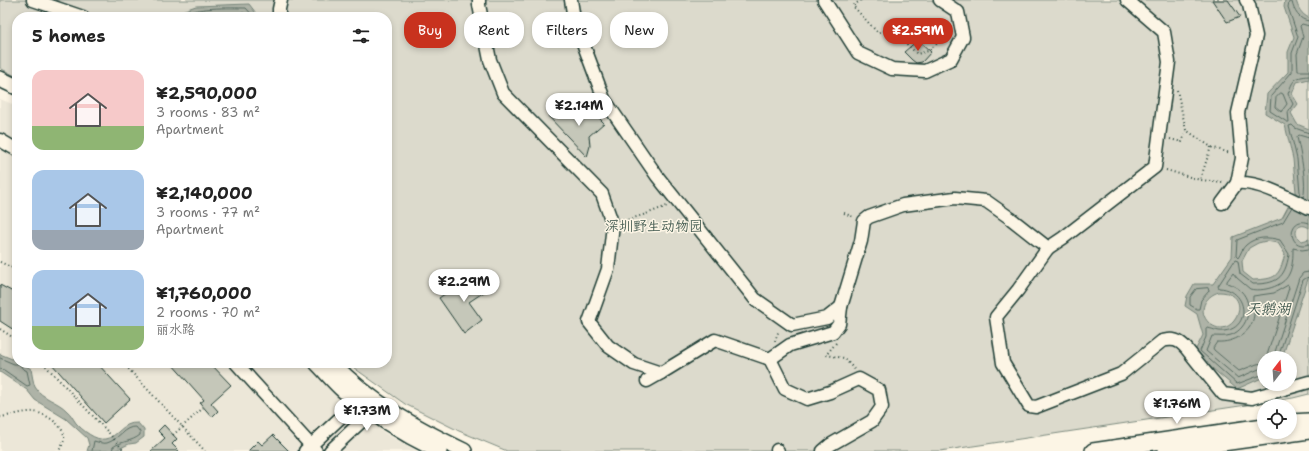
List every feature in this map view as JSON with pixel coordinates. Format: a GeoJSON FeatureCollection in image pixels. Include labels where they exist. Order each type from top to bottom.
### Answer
{"type":"FeatureCollection","features":[{"type":"Feature","properties":{"kind":"main road"},"geometry":{"type":"LineString","coordinates":[[0,79],[12,85]]}},
{"type":"Feature","properties":{"kind":"main road"},"geometry":{"type":"LineString","coordinates":[[0,89],[12,95]]}},
{"type":"Feature","properties":{"kind":"main road"},"geometry":{"type":"LineString","coordinates":[[323,368],[343,389],[367,403],[397,416],[464,451]]}},
{"type":"Feature","properties":{"kind":"main road"},"geometry":{"type":"LineString","coordinates":[[337,368],[367,403],[389,424],[433,450]]}},
{"type":"Feature","properties":{"kind":"main road"},"geometry":{"type":"LineString","coordinates":[[1297,422],[1309,421]]}},
{"type":"Feature","properties":{"kind":"main road"},"geometry":{"type":"LineString","coordinates":[[1093,451],[1257,427]]}},
{"type":"Feature","properties":{"kind":"main road"},"geometry":{"type":"LineString","coordinates":[[1166,451],[1309,431]]}},
{"type":"Feature","properties":{"kind":"street"},"geometry":{"type":"LineString","coordinates":[[33,0],[68,12]]}},
{"type":"Feature","properties":{"kind":"street"},"geometry":{"type":"LineString","coordinates":[[279,12],[281,0]]}},
{"type":"Feature","properties":{"kind":"street"},"geometry":{"type":"LineString","coordinates":[[479,0],[490,60],[503,93],[602,194],[613,225],[608,269],[589,322],[608,346],[634,364],[661,373]]}},
{"type":"Feature","properties":{"kind":"street"},"geometry":{"type":"LineString","coordinates":[[571,0],[574,19],[604,99],[657,176],[755,299],[792,325],[827,318],[841,307]]}},
{"type":"Feature","properties":{"kind":"street"},"geometry":{"type":"LineString","coordinates":[[824,0],[858,54],[892,69],[925,71],[951,59],[963,37],[958,12],[940,0]]}},
{"type":"Feature","properties":{"kind":"street"},"geometry":{"type":"LineString","coordinates":[[1127,0],[1164,32],[1169,62],[1155,167],[1048,248],[1018,290],[996,317],[1003,363],[1029,406],[1036,407],[1121,374],[1162,341],[1171,339],[1180,342],[1186,348],[1224,394],[1252,398],[1309,382]]}},
{"type":"Feature","properties":{"kind":"street"},"geometry":{"type":"LineString","coordinates":[[1222,203],[1237,183],[1242,158],[1238,113],[1256,36],[1249,5],[1246,0]]}},
{"type":"Feature","properties":{"kind":"street"},"geometry":{"type":"LineString","coordinates":[[0,140],[12,147]]}},
{"type":"Feature","properties":{"kind":"street"},"geometry":{"type":"LineString","coordinates":[[1237,183],[1246,182],[1281,194],[1309,208]]}},
{"type":"Feature","properties":{"kind":"street"},"geometry":{"type":"LineString","coordinates":[[770,359],[790,345],[833,332],[839,324],[841,307],[861,241],[864,221],[869,217],[903,205],[955,198],[986,201],[1048,248]]}},
{"type":"Feature","properties":{"kind":"street"},"geometry":{"type":"LineString","coordinates":[[647,381],[715,340],[770,359],[785,389],[807,399],[830,392],[859,378],[880,390],[882,407],[872,421],[830,445],[823,451]]}},
{"type":"Feature","properties":{"kind":"street"},"geometry":{"type":"LineString","coordinates":[[240,368],[310,449],[367,403]]}},
{"type":"Feature","properties":{"kind":"street"},"geometry":{"type":"LineString","coordinates":[[330,451],[364,419],[367,403]]}},
{"type":"Feature","properties":{"kind":"path"},"geometry":{"type":"LineString","coordinates":[[860,0],[853,6],[878,33],[889,27],[917,54],[928,51],[952,32],[952,26]]}},
{"type":"Feature","properties":{"kind":"path"},"geometry":{"type":"LineString","coordinates":[[1159,136],[1182,142],[1186,130],[1176,88],[1166,84]]}},
{"type":"Feature","properties":{"kind":"path"},"geometry":{"type":"LineString","coordinates":[[1186,130],[1211,147],[1242,158]]}},
{"type":"Feature","properties":{"kind":"path"},"geometry":{"type":"LineString","coordinates":[[1200,180],[1211,147]]}},
{"type":"Feature","properties":{"kind":"path"},"geometry":{"type":"LineString","coordinates":[[1155,167],[1200,180],[1237,183]]}},
{"type":"Feature","properties":{"kind":"path"},"geometry":{"type":"LineString","coordinates":[[613,225],[646,214],[677,201]]}},
{"type":"Feature","properties":{"kind":"path"},"geometry":{"type":"LineString","coordinates":[[0,262],[12,268]]}},
{"type":"Feature","properties":{"kind":"path"},"geometry":{"type":"LineString","coordinates":[[770,359],[783,318]]}},
{"type":"Feature","properties":{"kind":"path"},"geometry":{"type":"LineString","coordinates":[[839,324],[841,338],[826,355],[844,358],[859,378]]}},
{"type":"Feature","properties":{"kind":"path"},"geometry":{"type":"LineString","coordinates":[[0,329],[12,337]]}},
{"type":"Feature","properties":{"kind":"path"},"geometry":{"type":"LineString","coordinates":[[48,368],[124,451]]}},
{"type":"Feature","properties":{"kind":"path"},"geometry":{"type":"LineString","coordinates":[[128,368],[205,451]]}},
{"type":"Feature","properties":{"kind":"path"},"geometry":{"type":"LineString","coordinates":[[173,435],[203,408]]}},
{"type":"Feature","properties":{"kind":"path"},"geometry":{"type":"LineString","coordinates":[[0,417],[34,412],[46,416],[57,423],[64,435],[64,441],[59,451]]}},
{"type":"Feature","properties":{"kind":"shaded area"},"geometry":{"type":"Polygon","coordinates":[[[0,99],[12,104],[12,368],[311,368],[357,414],[388,435],[417,451],[0,451],[0,99]]]}},
{"type":"Feature","properties":{"kind":"green space","name":"深圳野生动物园"},"geometry":{"type":"Polygon","coordinates":[[[0,0],[1309,0],[1309,394],[1286,399],[1257,399],[1257,403],[940,451],[507,451],[459,431],[405,404],[354,368],[392,368],[392,12],[12,12],[12,74],[0,68],[0,0]]]}},
{"type":"Feature","properties":{"kind":"water","name":"天鹅湖"},"geometry":{"type":"Polygon","coordinates":[[[1285,0],[1296,0],[1300,10],[1309,18],[1309,79],[1297,82],[1292,94],[1298,104],[1291,113],[1297,124],[1309,129],[1309,228],[1305,226],[1299,227],[1296,235],[1302,241],[1309,239],[1309,276],[1284,351],[1257,351],[1257,380],[1237,389],[1194,353],[1203,335],[1197,314],[1185,306],[1187,296],[1194,284],[1213,284],[1232,257],[1233,237],[1282,218],[1296,192],[1293,159],[1285,125],[1265,113],[1267,94],[1288,72],[1288,52],[1294,37],[1284,7],[1285,0]],[[1266,241],[1249,248],[1242,261],[1243,272],[1253,280],[1267,279],[1275,275],[1281,268],[1285,254],[1278,243],[1266,241]],[[1219,292],[1210,297],[1204,304],[1203,309],[1205,318],[1209,323],[1218,328],[1226,327],[1233,322],[1237,315],[1239,307],[1237,300],[1230,294],[1219,292]]]}},
{"type":"Feature","properties":{"kind":"water"},"geometry":{"type":"Polygon","coordinates":[[[249,4],[255,12],[179,12],[196,6],[249,4]]]}},
{"type":"Feature","properties":{"kind":"water"},"geometry":{"type":"Polygon","coordinates":[[[0,354],[12,359],[12,368],[31,369],[34,385],[38,391],[63,408],[85,432],[89,434],[101,439],[110,438],[124,427],[132,423],[138,423],[144,430],[144,437],[136,443],[129,444],[114,451],[87,451],[89,445],[87,438],[66,419],[35,400],[27,390],[0,372],[0,354]]]}},
{"type":"Feature","properties":{"kind":"building"},"geometry":{"type":"Polygon","coordinates":[[[1212,0],[1228,0],[1240,17],[1227,22],[1212,0]]]}},
{"type":"Feature","properties":{"kind":"building"},"geometry":{"type":"Polygon","coordinates":[[[918,40],[931,52],[922,62],[916,63],[904,52],[918,40]]]}},
{"type":"Feature","properties":{"kind":"building"},"geometry":{"type":"Polygon","coordinates":[[[587,106],[604,123],[589,136],[590,146],[587,157],[548,116],[569,115],[580,112],[587,106]]]}},
{"type":"Feature","properties":{"kind":"building"},"geometry":{"type":"Polygon","coordinates":[[[475,273],[487,290],[469,302],[482,320],[464,334],[439,298],[475,273]]]}},
{"type":"Feature","properties":{"kind":"building"},"geometry":{"type":"Polygon","coordinates":[[[0,285],[12,291],[12,329],[0,321],[0,285]]]}},
{"type":"Feature","properties":{"kind":"building"},"geometry":{"type":"Polygon","coordinates":[[[55,368],[102,368],[130,399],[104,423],[55,368]]]}},
{"type":"Feature","properties":{"kind":"building"},"geometry":{"type":"Polygon","coordinates":[[[175,368],[215,368],[231,385],[211,403],[218,411],[212,417],[200,403],[204,400],[175,368]]]}},
{"type":"Feature","properties":{"kind":"building"},"geometry":{"type":"Polygon","coordinates":[[[164,425],[177,439],[172,444],[179,451],[151,451],[165,438],[158,431],[164,425]]]}},
{"type":"Feature","properties":{"kind":"building"},"geometry":{"type":"Polygon","coordinates":[[[273,435],[289,451],[248,451],[258,441],[262,445],[273,435]]]}}]}
